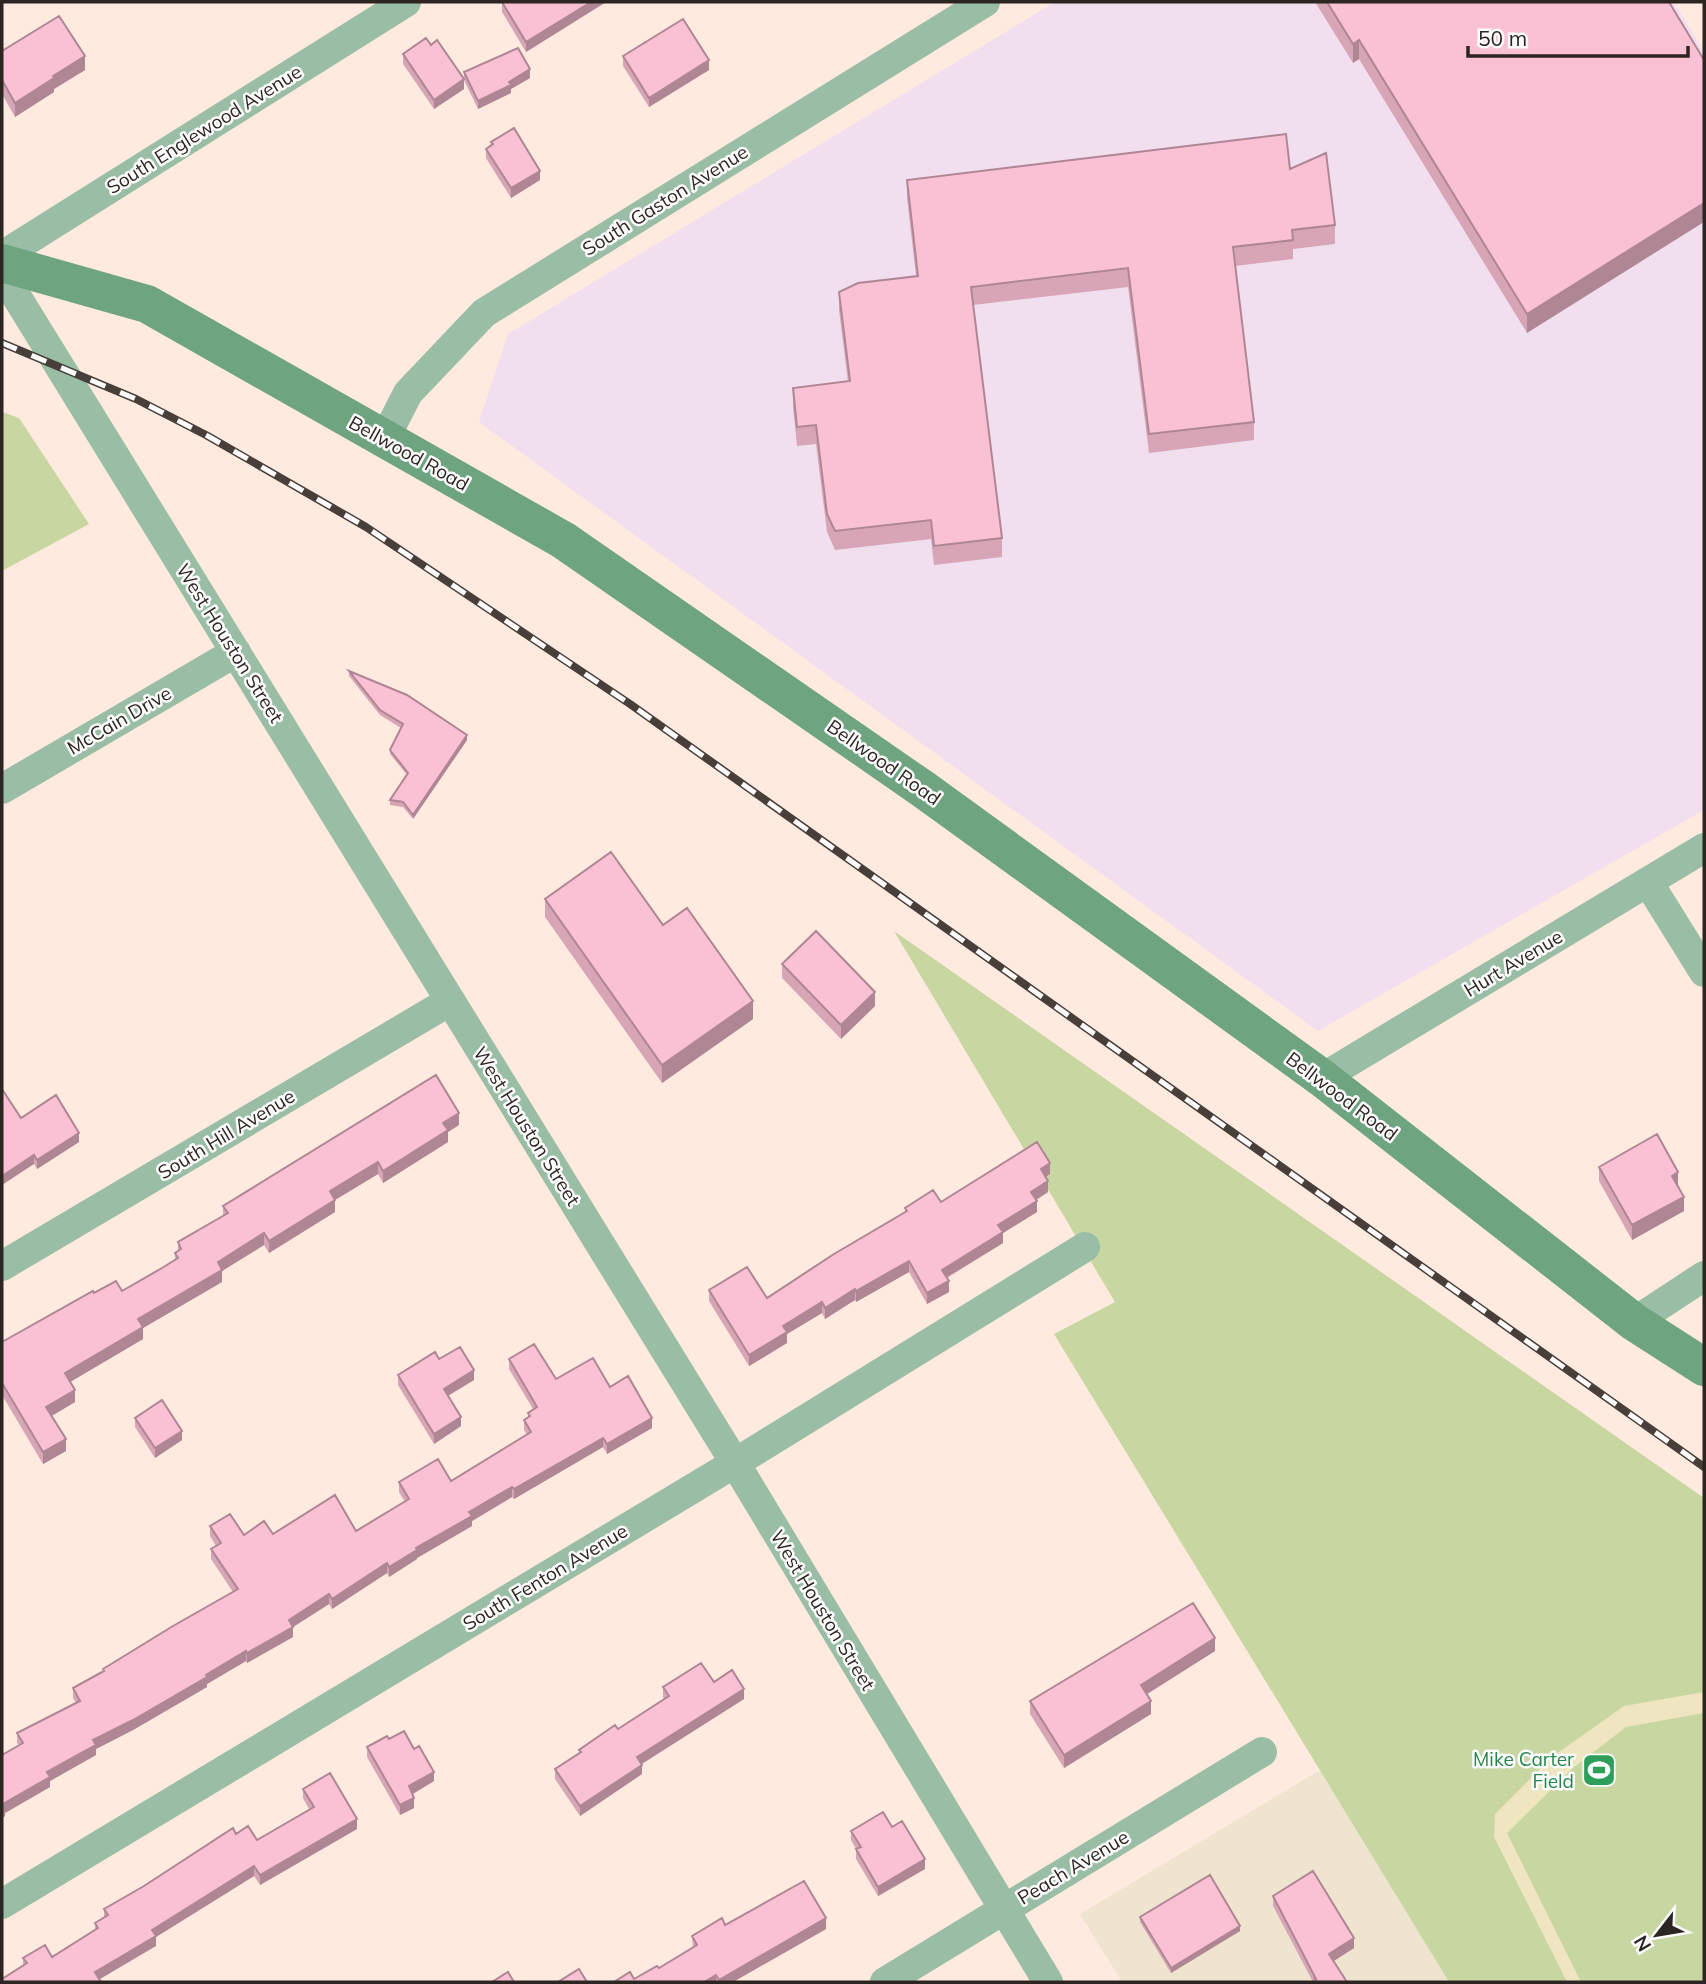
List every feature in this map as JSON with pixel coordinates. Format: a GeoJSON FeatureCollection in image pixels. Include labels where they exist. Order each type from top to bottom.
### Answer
{"type":"FeatureCollection","features":[{"type":"Feature","properties":{"kind":"street","name":"South Englewood Avenue"},"geometry":{"type":"LineString","coordinates":[[2,256],[407,2]]}},
{"type":"Feature","properties":{"kind":"street","name":"South Gaston Avenue"},"geometry":{"type":"LineString","coordinates":[[384,440],[408,393],[484,313],[985,2]]}},
{"type":"Feature","properties":{"kind":"street","name":"Bellwood Road"},"geometry":{"type":"LineString","coordinates":[[2,262],[147,304],[563,540],[923,789],[1322,1079],[1634,1322],[1704,1367]]}},
{"type":"Feature","properties":{"kind":"street","name":"West Houston Street"},"geometry":{"type":"LineString","coordinates":[[2,272],[735,1463],[1048,1982]]}},
{"type":"Feature","properties":{"kind":"street","name":"McCain Drive"},"geometry":{"type":"LineString","coordinates":[[2,789],[236,652]]}},
{"type":"Feature","properties":{"kind":"street","name":"Hurt Avenue"},"geometry":{"type":"LineString","coordinates":[[1322,1079],[1704,848]]}},
{"type":"Feature","properties":{"kind":"street"},"geometry":{"type":"LineString","coordinates":[[1648,882],[1704,972]]}},
{"type":"Feature","properties":{"kind":"street","name":"South Hill Avenue"},"geometry":{"type":"LineString","coordinates":[[2,1266],[450,1001]]}},
{"type":"Feature","properties":{"kind":"street","name":"South Fenton Avenue"},"geometry":{"type":"LineString","coordinates":[[2,1904],[735,1463],[1085,1247]]}},
{"type":"Feature","properties":{"kind":"street"},"geometry":{"type":"LineString","coordinates":[[1634,1322],[1704,1276]]}},
{"type":"Feature","properties":{"kind":"street","name":"Peach Avenue"},"geometry":{"type":"LineString","coordinates":[[885,1982],[1262,1752]]}},
{"type":"Feature","properties":{"kind":"shaded area"},"geometry":{"type":"Polygon","coordinates":[[[1055,2],[1674,2],[1704,52],[1704,810],[1318,1031],[479,422],[508,334],[1055,2]]]}},
{"type":"Feature","properties":{"kind":"shaded area"},"geometry":{"type":"Polygon","coordinates":[[[1320,1770],[1449,1982],[1122,1982],[1080,1914],[1320,1770]]]}},
{"type":"Feature","properties":{"kind":"green space"},"geometry":{"type":"Polygon","coordinates":[[[2,412],[19,418],[89,524],[2,571],[2,412]]]}},
{"type":"Feature","properties":{"kind":"green space"},"geometry":{"type":"Polygon","coordinates":[[[894,931],[1704,1498],[1704,1982],[1449,1982],[1054,1334],[1115,1302],[894,931]]]}},
{"type":"Feature","properties":{"kind":"sand"},"geometry":{"type":"Polygon","coordinates":[[[1704,1692],[1704,1713],[1626,1727],[1573,1768],[1507,1833],[1581,1982],[1567,1982],[1494,1837],[1495,1814],[1552,1757],[1624,1706],[1704,1692]]]}},
{"type":"Feature","properties":{"kind":"building"},"geometry":{"type":"Polygon","coordinates":[[[502,2],[591,2],[526,42],[502,2]]]}},
{"type":"Feature","properties":{"kind":"building"},"geometry":{"type":"Polygon","coordinates":[[[1327,2],[1669,2],[1704,60],[1704,203],[1527,314],[1359,40],[1353,44],[1327,2]]]}},
{"type":"Feature","properties":{"kind":"building"},"geometry":{"type":"Polygon","coordinates":[[[59,16],[85,56],[15,103],[2,80],[2,51],[59,16]]]}},
{"type":"Feature","properties":{"kind":"building"},"geometry":{"type":"Polygon","coordinates":[[[683,19],[709,60],[649,98],[623,56],[683,19]]]}},
{"type":"Feature","properties":{"kind":"building"},"geometry":{"type":"Polygon","coordinates":[[[426,38],[431,45],[437,40],[464,79],[434,100],[403,54],[426,38]]]}},
{"type":"Feature","properties":{"kind":"building"},"geometry":{"type":"Polygon","coordinates":[[[518,48],[530,69],[509,82],[511,85],[478,101],[464,72],[518,48]]]}},
{"type":"Feature","properties":{"kind":"building"},"geometry":{"type":"Polygon","coordinates":[[[514,128],[540,171],[511,188],[486,149],[493,144],[491,142],[514,128]]]}},
{"type":"Feature","properties":{"kind":"building"},"geometry":{"type":"Polygon","coordinates":[[[1286,134],[1290,169],[1326,153],[1335,225],[1292,230],[1293,240],[1233,247],[1254,422],[1149,434],[1128,268],[971,287],[1002,538],[934,546],[931,520],[835,531],[827,514],[816,425],[797,427],[793,388],[850,381],[839,292],[858,283],[918,276],[907,180],[1286,134]]]}},
{"type":"Feature","properties":{"kind":"building"},"geometry":{"type":"Polygon","coordinates":[[[349,671],[407,695],[467,735],[413,815],[403,802],[390,800],[408,773],[390,750],[403,724],[380,710],[349,671]]]}},
{"type":"Feature","properties":{"kind":"building"},"geometry":{"type":"Polygon","coordinates":[[[611,852],[663,925],[687,908],[753,1001],[662,1065],[545,899],[611,852]]]}},
{"type":"Feature","properties":{"kind":"building"},"geometry":{"type":"Polygon","coordinates":[[[816,931],[875,992],[841,1025],[782,964],[816,931]]]}},
{"type":"Feature","properties":{"kind":"building"},"geometry":{"type":"Polygon","coordinates":[[[436,1075],[459,1113],[443,1123],[448,1130],[383,1171],[378,1162],[330,1191],[335,1200],[269,1241],[264,1233],[218,1262],[222,1270],[138,1319],[143,1327],[65,1373],[75,1390],[46,1407],[66,1439],[43,1452],[2,1383],[2,1342],[93,1291],[94,1293],[116,1281],[122,1291],[162,1268],[178,1258],[175,1253],[181,1249],[178,1242],[228,1213],[223,1206],[436,1075]]]}},
{"type":"Feature","properties":{"kind":"building"},"geometry":{"type":"Polygon","coordinates":[[[2,1089],[21,1118],[56,1095],[79,1133],[37,1160],[34,1155],[2,1176],[2,1089]]]}},
{"type":"Feature","properties":{"kind":"building"},"geometry":{"type":"Polygon","coordinates":[[[1657,1134],[1678,1172],[1672,1176],[1684,1197],[1632,1225],[1599,1167],[1657,1134]]]}},
{"type":"Feature","properties":{"kind":"building"},"geometry":{"type":"Polygon","coordinates":[[[1037,1142],[1050,1163],[1041,1169],[1048,1181],[1031,1192],[1037,1201],[998,1225],[1003,1232],[942,1270],[949,1281],[927,1293],[909,1261],[825,1308],[822,1302],[783,1326],[787,1332],[749,1355],[709,1290],[747,1267],[767,1298],[907,1211],[905,1208],[933,1190],[941,1202],[1037,1142]]]}},
{"type":"Feature","properties":{"kind":"building"},"geometry":{"type":"Polygon","coordinates":[[[534,1344],[556,1379],[593,1358],[610,1387],[628,1376],[652,1418],[607,1444],[603,1438],[514,1489],[512,1487],[469,1512],[472,1516],[389,1567],[387,1563],[332,1599],[329,1594],[289,1620],[293,1627],[247,1653],[246,1651],[133,1720],[93,1740],[96,1745],[47,1772],[50,1777],[3,1804],[5,1806],[2,1808],[2,1755],[23,1743],[17,1733],[80,1701],[73,1688],[238,1589],[211,1549],[221,1543],[210,1526],[230,1514],[244,1535],[264,1521],[273,1534],[335,1495],[356,1531],[409,1499],[399,1482],[438,1459],[451,1481],[531,1432],[524,1420],[530,1416],[528,1413],[537,1407],[509,1359],[534,1344]]]}},
{"type":"Feature","properties":{"kind":"building"},"geometry":{"type":"Polygon","coordinates":[[[460,1347],[474,1370],[444,1389],[461,1417],[434,1434],[398,1375],[435,1352],[439,1359],[460,1347]]]}},
{"type":"Feature","properties":{"kind":"building"},"geometry":{"type":"Polygon","coordinates":[[[162,1400],[182,1431],[155,1448],[135,1418],[162,1400]]]}},
{"type":"Feature","properties":{"kind":"building"},"geometry":{"type":"Polygon","coordinates":[[[1193,1603],[1215,1638],[1141,1685],[1151,1701],[1064,1755],[1030,1701],[1193,1603]]]}},
{"type":"Feature","properties":{"kind":"building"},"geometry":{"type":"Polygon","coordinates":[[[701,1663],[714,1682],[732,1670],[744,1689],[637,1757],[642,1765],[580,1806],[555,1769],[615,1725],[618,1729],[669,1696],[663,1687],[701,1663]]]}},
{"type":"Feature","properties":{"kind":"building"},"geometry":{"type":"Polygon","coordinates":[[[404,1731],[414,1749],[419,1746],[434,1772],[409,1786],[414,1798],[400,1805],[367,1747],[387,1736],[389,1739],[404,1731]]]}},
{"type":"Feature","properties":{"kind":"building"},"geometry":{"type":"Polygon","coordinates":[[[330,1773],[357,1819],[260,1875],[254,1866],[152,1930],[156,1936],[95,1972],[101,1982],[2,1982],[2,1979],[27,1963],[23,1958],[45,1945],[52,1957],[98,1928],[95,1923],[108,1915],[104,1909],[233,1828],[236,1834],[248,1826],[257,1840],[314,1807],[303,1789],[330,1773]]]}},
{"type":"Feature","properties":{"kind":"building"},"geometry":{"type":"Polygon","coordinates":[[[883,1812],[892,1827],[902,1821],[925,1859],[878,1887],[856,1849],[861,1847],[851,1831],[883,1812]]]}},
{"type":"Feature","properties":{"kind":"building"},"geometry":{"type":"Polygon","coordinates":[[[1313,1871],[1354,1938],[1329,1954],[1347,1982],[1316,1982],[1273,1896],[1313,1871]]]}},
{"type":"Feature","properties":{"kind":"building"},"geometry":{"type":"Polygon","coordinates":[[[1210,1875],[1240,1926],[1171,1968],[1140,1917],[1210,1875]]]}},
{"type":"Feature","properties":{"kind":"building"},"geometry":{"type":"Polygon","coordinates":[[[804,1881],[826,1918],[719,1980],[716,1975],[704,1982],[614,1982],[630,1972],[634,1979],[657,1966],[659,1968],[697,1945],[692,1936],[722,1918],[725,1925],[804,1881]]]}},
{"type":"Feature","properties":{"kind":"building"},"geometry":{"type":"Polygon","coordinates":[[[579,1969],[587,1982],[558,1982],[579,1969]]]}},
{"type":"Feature","properties":{"kind":"building"},"geometry":{"type":"Polygon","coordinates":[[[508,1972],[514,1982],[492,1982],[508,1972]]]}},
{"type":"Feature","properties":{"kind":"railway"},"geometry":{"type":"LineString","coordinates":[[2,343],[136,399],[206,435],[366,527],[630,704],[1704,1467]]}},
{"type":"Feature","properties":{"kind":"place","name":"Mike Carter Field"},"geometry":{"type":"Point","coordinates":[1599,1770]}}]}
